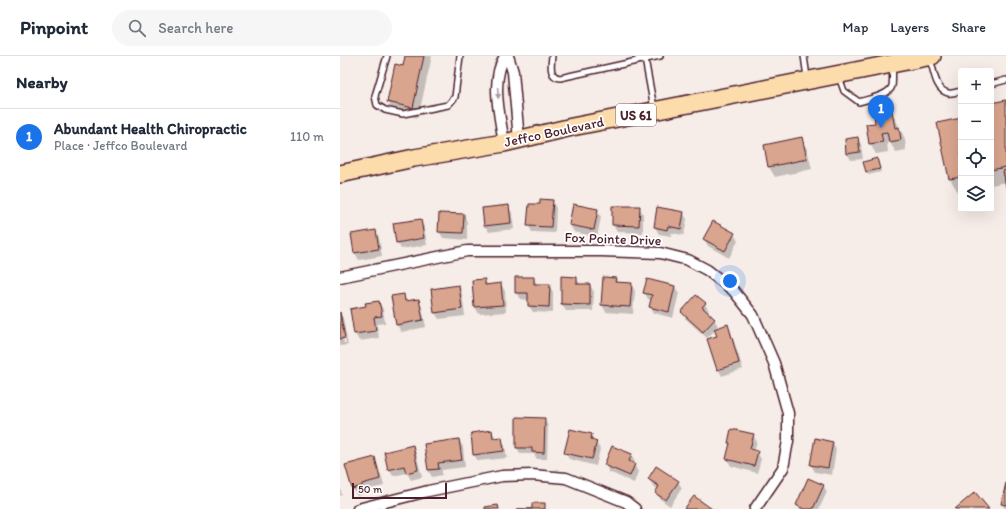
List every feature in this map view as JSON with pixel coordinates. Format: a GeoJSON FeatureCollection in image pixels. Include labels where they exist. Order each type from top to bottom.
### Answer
{"type":"FeatureCollection","features":[{"type":"Feature","properties":{"kind":"main road","name":"Jeffco Boulevard"},"geometry":{"type":"LineString","coordinates":[[340,174],[414,158],[512,141],[572,127],[931,56]]}},
{"type":"Feature","properties":{"kind":"street"},"geometry":{"type":"LineString","coordinates":[[505,56],[501,62],[497,84],[512,141]]}},
{"type":"Feature","properties":{"kind":"street"},"geometry":{"type":"LineString","coordinates":[[508,56],[513,72],[512,141]]}},
{"type":"Feature","properties":{"kind":"street","name":"Fox Pointe Drive"},"geometry":{"type":"LineString","coordinates":[[340,277],[467,252],[601,251],[660,253],[688,260],[707,270],[733,290],[753,315],[774,363],[788,413],[788,441],[783,468],[755,509]]}},
{"type":"Feature","properties":{"kind":"street"},"geometry":{"type":"LineString","coordinates":[[358,509],[428,491],[502,476],[532,475],[566,478],[626,502],[635,509]]}},
{"type":"Feature","properties":{"kind":"lane"},"geometry":{"type":"LineString","coordinates":[[387,56],[375,96],[377,105],[385,110],[403,114],[448,104],[455,97],[460,56]]}},
{"type":"Feature","properties":{"kind":"lane"},"geometry":{"type":"LineString","coordinates":[[552,56],[551,71],[553,75],[560,78],[660,56]]}},
{"type":"Feature","properties":{"kind":"lane"},"geometry":{"type":"LineString","coordinates":[[636,56],[645,59]]}},
{"type":"Feature","properties":{"kind":"lane"},"geometry":{"type":"LineString","coordinates":[[804,56],[807,80]]}},
{"type":"Feature","properties":{"kind":"lane"},"geometry":{"type":"LineString","coordinates":[[931,56],[938,86],[942,91],[950,94],[958,92]]}},
{"type":"Feature","properties":{"kind":"lane"},"geometry":{"type":"LineString","coordinates":[[645,59],[655,111]]}},
{"type":"Feature","properties":{"kind":"lane"},"geometry":{"type":"LineString","coordinates":[[838,74],[844,91],[858,102],[890,91],[892,86],[893,63]]}},
{"type":"Feature","properties":{"kind":"lane"},"geometry":{"type":"LineString","coordinates":[[994,83],[1006,80]]}},
{"type":"Feature","properties":{"kind":"building"},"geometry":{"type":"Polygon","coordinates":[[[405,56],[424,56],[413,108],[387,102],[395,64],[403,66],[405,56]]]}},
{"type":"Feature","properties":{"kind":"building"},"geometry":{"type":"Polygon","coordinates":[[[1006,100],[1006,167],[994,169],[994,104],[994,102],[1006,100]]]}},
{"type":"Feature","properties":{"kind":"building"},"geometry":{"type":"Polygon","coordinates":[[[892,111],[895,128],[899,127],[901,140],[889,142],[887,132],[881,133],[883,142],[869,144],[866,124],[875,123],[874,114],[892,111]]]}},
{"type":"Feature","properties":{"kind":"building"},"geometry":{"type":"Polygon","coordinates":[[[958,119],[958,178],[949,179],[937,123],[958,119]]]}},
{"type":"Feature","properties":{"kind":"building"},"geometry":{"type":"Polygon","coordinates":[[[802,137],[807,159],[768,167],[764,145],[802,137]]]}},
{"type":"Feature","properties":{"kind":"building"},"geometry":{"type":"Polygon","coordinates":[[[858,137],[860,152],[846,154],[845,139],[858,137]]]}},
{"type":"Feature","properties":{"kind":"building"},"geometry":{"type":"Polygon","coordinates":[[[877,158],[880,169],[866,172],[863,162],[877,158]]]}},
{"type":"Feature","properties":{"kind":"building"},"geometry":{"type":"Polygon","coordinates":[[[1006,170],[1006,187],[1003,171],[1006,170]]]}},
{"type":"Feature","properties":{"kind":"building"},"geometry":{"type":"Polygon","coordinates":[[[540,199],[553,200],[551,227],[527,226],[529,204],[540,204],[540,199]]]}},
{"type":"Feature","properties":{"kind":"building"},"geometry":{"type":"Polygon","coordinates":[[[573,204],[598,209],[594,230],[569,225],[573,204]]]}},
{"type":"Feature","properties":{"kind":"building"},"geometry":{"type":"Polygon","coordinates":[[[509,205],[511,223],[484,226],[482,208],[509,205]]]}},
{"type":"Feature","properties":{"kind":"building"},"geometry":{"type":"Polygon","coordinates":[[[612,206],[640,206],[639,226],[612,225],[612,206]]]}},
{"type":"Feature","properties":{"kind":"building"},"geometry":{"type":"Polygon","coordinates":[[[657,207],[684,212],[681,229],[668,226],[667,230],[654,227],[657,207]]]}},
{"type":"Feature","properties":{"kind":"building"},"geometry":{"type":"Polygon","coordinates":[[[439,213],[464,214],[463,233],[438,232],[439,213]]]}},
{"type":"Feature","properties":{"kind":"building"},"geometry":{"type":"Polygon","coordinates":[[[421,219],[424,238],[396,243],[393,223],[421,219]]]}},
{"type":"Feature","properties":{"kind":"building"},"geometry":{"type":"Polygon","coordinates":[[[713,221],[735,233],[725,251],[703,239],[713,221]]]}},
{"type":"Feature","properties":{"kind":"building"},"geometry":{"type":"Polygon","coordinates":[[[376,230],[379,249],[354,253],[351,234],[376,230]]]}},
{"type":"Feature","properties":{"kind":"building"},"geometry":{"type":"Polygon","coordinates":[[[561,276],[577,277],[577,284],[590,284],[590,305],[561,304],[561,276]]]}},
{"type":"Feature","properties":{"kind":"building"},"geometry":{"type":"Polygon","coordinates":[[[515,277],[534,277],[534,284],[550,284],[549,307],[528,306],[528,293],[515,293],[515,277]]]}},
{"type":"Feature","properties":{"kind":"building"},"geometry":{"type":"Polygon","coordinates":[[[603,277],[616,278],[615,282],[632,283],[630,307],[601,305],[603,277]]]}},
{"type":"Feature","properties":{"kind":"building"},"geometry":{"type":"Polygon","coordinates":[[[485,279],[485,285],[501,283],[503,305],[474,307],[472,280],[485,279]]]}},
{"type":"Feature","properties":{"kind":"building"},"geometry":{"type":"Polygon","coordinates":[[[647,279],[675,286],[669,312],[649,307],[652,295],[643,293],[647,279]]]}},
{"type":"Feature","properties":{"kind":"building"},"geometry":{"type":"Polygon","coordinates":[[[459,285],[462,309],[434,313],[431,289],[459,285]]]}},
{"type":"Feature","properties":{"kind":"building"},"geometry":{"type":"Polygon","coordinates":[[[404,294],[405,301],[419,299],[423,320],[396,325],[391,296],[404,294]]]}},
{"type":"Feature","properties":{"kind":"building"},"geometry":{"type":"Polygon","coordinates":[[[696,295],[706,303],[702,307],[715,319],[703,332],[681,312],[696,295]]]}},
{"type":"Feature","properties":{"kind":"building"},"geometry":{"type":"Polygon","coordinates":[[[379,301],[382,316],[374,317],[376,331],[354,334],[350,309],[366,306],[365,303],[379,301]]]}},
{"type":"Feature","properties":{"kind":"building"},"geometry":{"type":"Polygon","coordinates":[[[340,312],[345,338],[340,339],[340,312]]]}},
{"type":"Feature","properties":{"kind":"building"},"geometry":{"type":"Polygon","coordinates":[[[728,324],[739,363],[717,370],[707,339],[717,336],[714,329],[728,324]]]}},
{"type":"Feature","properties":{"kind":"building"},"geometry":{"type":"Polygon","coordinates":[[[516,417],[545,418],[544,453],[532,452],[532,448],[516,448],[516,417]]]}},
{"type":"Feature","properties":{"kind":"building"},"geometry":{"type":"Polygon","coordinates":[[[570,429],[592,434],[591,439],[597,441],[592,459],[564,453],[570,429]]]}},
{"type":"Feature","properties":{"kind":"building"},"geometry":{"type":"Polygon","coordinates":[[[731,429],[754,434],[750,449],[758,451],[754,466],[726,459],[730,443],[728,443],[731,429]]]}},
{"type":"Feature","properties":{"kind":"building"},"geometry":{"type":"Polygon","coordinates":[[[492,430],[493,438],[502,437],[504,451],[473,455],[471,433],[492,430]]]}},
{"type":"Feature","properties":{"kind":"building"},"geometry":{"type":"Polygon","coordinates":[[[815,438],[833,442],[828,468],[810,465],[815,438]]]}},
{"type":"Feature","properties":{"kind":"building"},"geometry":{"type":"Polygon","coordinates":[[[459,439],[462,460],[438,463],[439,469],[428,470],[424,444],[459,439]]]}},
{"type":"Feature","properties":{"kind":"building"},"geometry":{"type":"Polygon","coordinates":[[[413,445],[418,470],[406,473],[404,466],[388,470],[384,452],[413,445]]]}},
{"type":"Feature","properties":{"kind":"building"},"geometry":{"type":"Polygon","coordinates":[[[612,446],[632,454],[629,461],[635,464],[630,476],[604,465],[612,446]]]}},
{"type":"Feature","properties":{"kind":"building"},"geometry":{"type":"Polygon","coordinates":[[[375,457],[380,479],[362,484],[362,486],[352,489],[345,465],[375,457]]]}},
{"type":"Feature","properties":{"kind":"building"},"geometry":{"type":"Polygon","coordinates":[[[656,466],[679,481],[666,500],[655,493],[659,486],[648,479],[656,466]]]}},
{"type":"Feature","properties":{"kind":"building"},"geometry":{"type":"Polygon","coordinates":[[[808,478],[824,485],[813,509],[804,509],[796,505],[808,478]]]}},
{"type":"Feature","properties":{"kind":"building"},"geometry":{"type":"Polygon","coordinates":[[[1006,483],[1006,505],[1001,504],[1006,483]]]}},
{"type":"Feature","properties":{"kind":"building"},"geometry":{"type":"Polygon","coordinates":[[[975,492],[989,509],[955,509],[975,492]]]}},
{"type":"Feature","properties":{"kind":"building"},"geometry":{"type":"Polygon","coordinates":[[[694,496],[712,509],[684,509],[694,496]]]}},
{"type":"Feature","properties":{"kind":"building"},"geometry":{"type":"Polygon","coordinates":[[[532,503],[545,503],[545,509],[532,509],[532,503]]]}},
{"type":"Feature","properties":{"kind":"building"},"geometry":{"type":"Polygon","coordinates":[[[498,505],[499,509],[485,509],[485,507],[498,505]]]}},
{"type":"Feature","properties":{"kind":"place","name":"Abundant Health Chiropractic"},"geometry":{"type":"Point","coordinates":[881,128]}}]}
